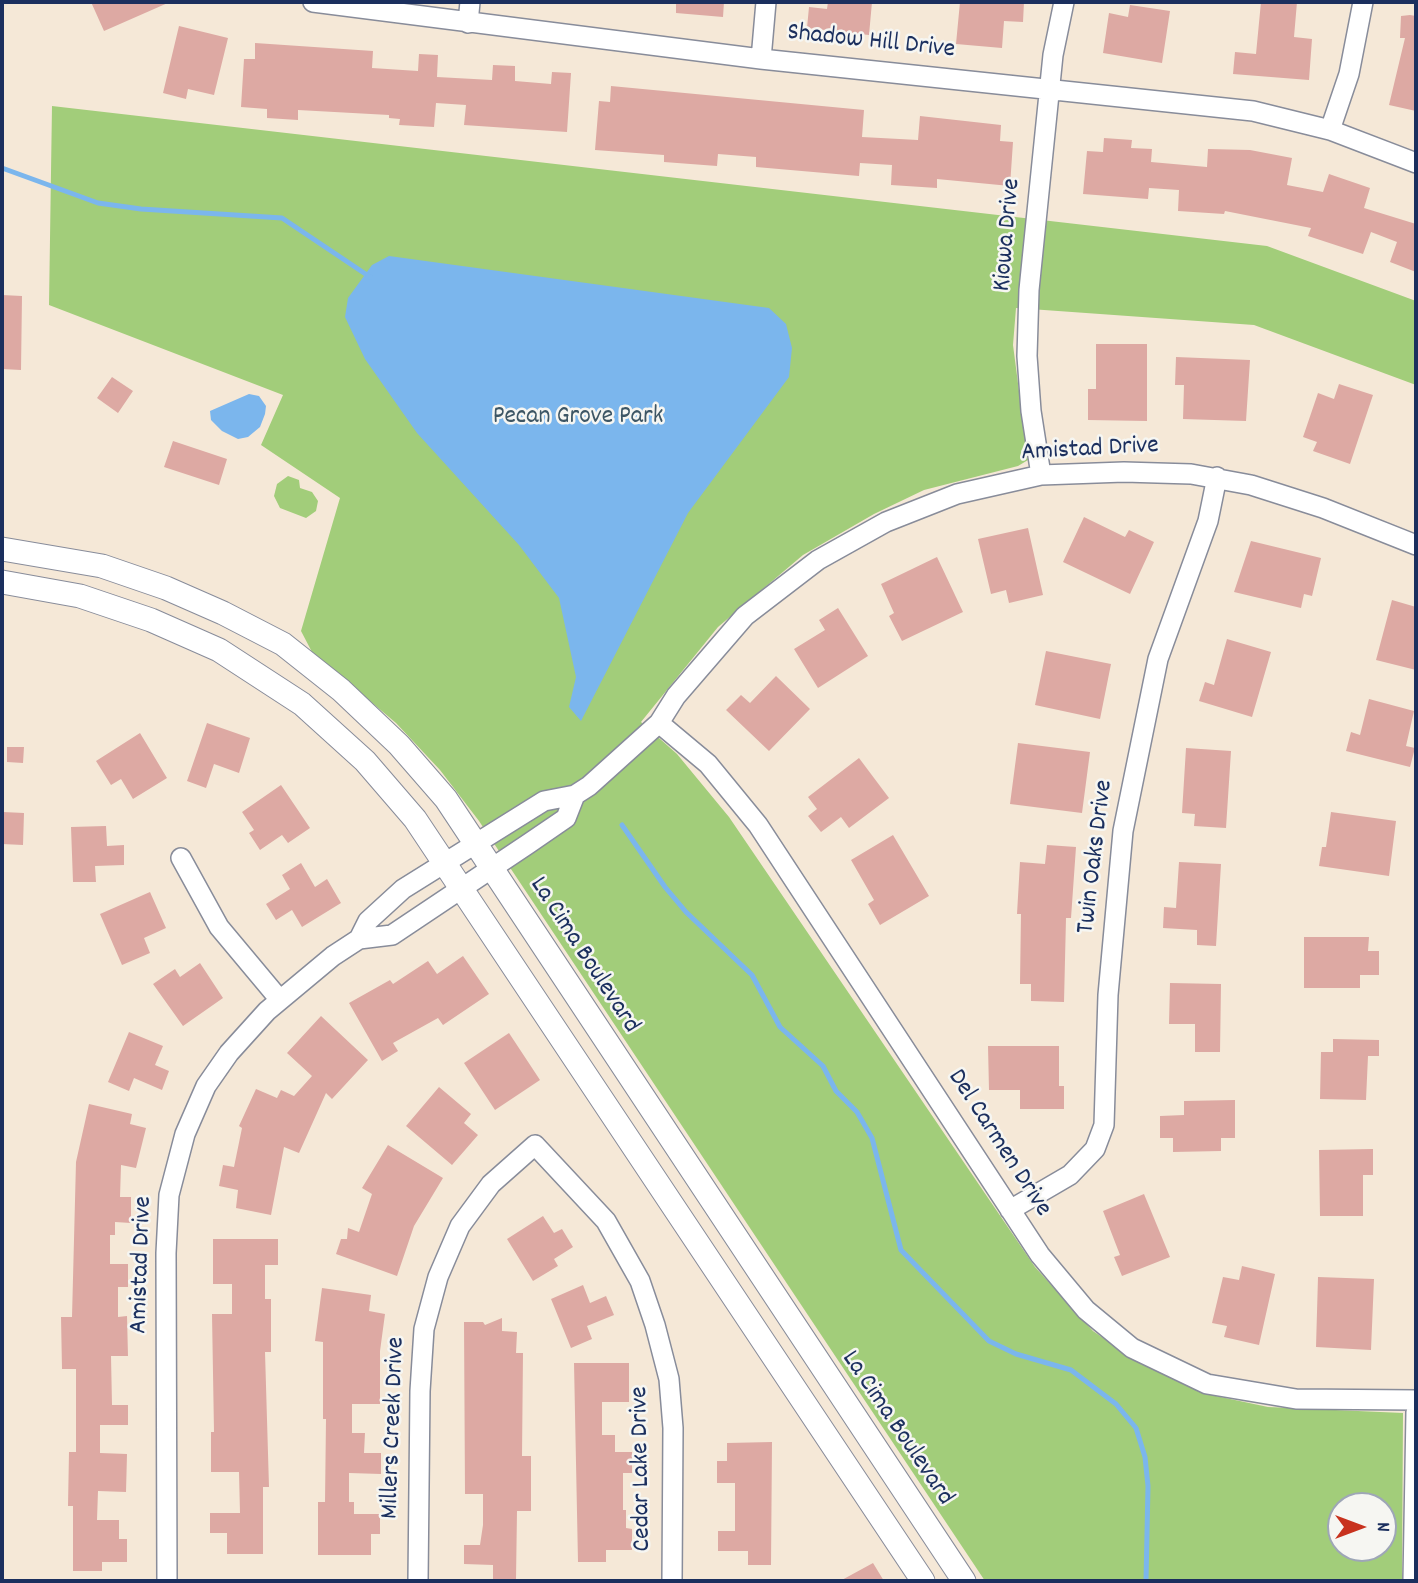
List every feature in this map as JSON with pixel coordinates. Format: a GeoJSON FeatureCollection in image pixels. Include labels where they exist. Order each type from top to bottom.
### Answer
{"type":"FeatureCollection","features":[{"type":"Feature","properties":{"kind":"street","name":"Shadow Hill Drive"},"geometry":{"type":"LineString","coordinates":[[313,2],[761,59],[1050,87],[1253,111],[1330,131],[1416,163]]}},
{"type":"Feature","properties":{"kind":"street"},"geometry":{"type":"LineString","coordinates":[[468,23],[470,2]]}},
{"type":"Feature","properties":{"kind":"street"},"geometry":{"type":"LineString","coordinates":[[761,59],[766,2]]}},
{"type":"Feature","properties":{"kind":"street","name":"Kiowa Drive"},"geometry":{"type":"LineString","coordinates":[[1041,475],[1027,355],[1030,290],[1050,87],[1065,2]]}},
{"type":"Feature","properties":{"kind":"street"},"geometry":{"type":"LineString","coordinates":[[1330,131],[1349,74],[1363,2]]}},
{"type":"Feature","properties":{"kind":"street","name":"Amistad Drive"},"geometry":{"type":"LineString","coordinates":[[167,1581],[166,1253],[169,1195],[185,1134],[206,1086],[229,1053],[280,1000],[359,939],[368,920],[403,889],[544,802],[575,795],[659,723],[676,696],[746,616],[818,560],[886,522],[957,494],[1041,475],[1124,472],[1217,477],[1323,508],[1416,545]]}},
{"type":"Feature","properties":{"kind":"street","name":"Twin Oaks Drive"},"geometry":{"type":"LineString","coordinates":[[1010,1210],[1070,1175],[1095,1149],[1104,1125],[1108,995],[1123,831],[1158,659],[1208,521],[1217,477]]}},
{"type":"Feature","properties":{"kind":"street","name":"La Cima Boulevard"},"geometry":{"type":"LineString","coordinates":[[2,549],[102,566],[166,588],[283,644],[341,690],[399,745],[446,799],[964,1581]]}},
{"type":"Feature","properties":{"kind":"street"},"geometry":{"type":"LineString","coordinates":[[102,566],[102,604]]}},
{"type":"Feature","properties":{"kind":"street"},"geometry":{"type":"LineString","coordinates":[[2,582],[68,593],[151,620],[219,650],[302,704],[365,761],[415,819],[445,863],[923,1581]]}},
{"type":"Feature","properties":{"kind":"street"},"geometry":{"type":"LineString","coordinates":[[264,679],[283,644]]}},
{"type":"Feature","properties":{"kind":"street","name":"Del Carmen Drive"},"geometry":{"type":"LineString","coordinates":[[659,723],[708,764],[758,825],[1040,1255],[1086,1310],[1132,1348],[1207,1384],[1296,1399],[1416,1400]]}},
{"type":"Feature","properties":{"kind":"street","name":"Amistad Drive"},"geometry":{"type":"LineString","coordinates":[[359,939],[392,934],[566,818],[575,795]]}},
{"type":"Feature","properties":{"kind":"street"},"geometry":{"type":"LineString","coordinates":[[181,858],[219,927],[280,1000]]}},
{"type":"Feature","properties":{"kind":"street","name":"Millers Creek Drive"},"geometry":{"type":"LineString","coordinates":[[418,1581],[420,1391],[424,1329],[438,1277],[460,1226],[491,1184],[535,1145]]}},
{"type":"Feature","properties":{"kind":"street","name":"Cedar Lake Drive"},"geometry":{"type":"LineString","coordinates":[[535,1145],[607,1221],[640,1281],[655,1325],[669,1379],[673,1428],[672,1581]]}},
{"type":"Feature","properties":{"kind":"street"},"geometry":{"type":"LineString","coordinates":[[1413,1581],[1416,1412]]}},
{"type":"Feature","properties":{"kind":"green space","name":"Pecan Grove Park"},"geometry":{"type":"Polygon","coordinates":[[[52,106],[1267,246],[1416,301],[1416,385],[1254,325],[1016,308],[1013,345],[1028,460],[1018,466],[924,490],[874,514],[803,555],[718,627],[641,722],[677,754],[729,817],[1035,1267],[1093,1331],[1141,1364],[1216,1396],[1268,1407],[1403,1413],[1402,1581],[985,1581],[479,821],[440,770],[396,723],[312,652],[301,631],[340,498],[261,445],[283,395],[49,305],[52,106]]]}},
{"type":"Feature","properties":{"kind":"green space"},"geometry":{"type":"Polygon","coordinates":[[[288,476],[299,480],[300,488],[312,492],[318,501],[316,511],[306,518],[280,508],[274,496],[277,484],[288,476]]]}},
{"type":"Feature","properties":{"kind":"water"},"geometry":{"type":"Polygon","coordinates":[[[389,256],[769,308],[786,324],[792,348],[789,377],[688,513],[581,721],[569,707],[576,677],[559,598],[519,545],[417,433],[365,359],[345,317],[348,298],[372,265],[389,256]]]}},
{"type":"Feature","properties":{"kind":"water"},"geometry":{"type":"Polygon","coordinates":[[[249,394],[259,396],[266,406],[265,414],[260,427],[248,437],[238,439],[222,431],[211,420],[210,411],[249,394]]]}},
{"type":"Feature","properties":{"kind":"building"},"geometry":{"type":"Polygon","coordinates":[[[91,2],[170,2],[104,31],[91,2]]]}},
{"type":"Feature","properties":{"kind":"building"},"geometry":{"type":"Polygon","coordinates":[[[676,2],[724,2],[723,17],[676,13],[676,2]]]}},
{"type":"Feature","properties":{"kind":"building"},"geometry":{"type":"Polygon","coordinates":[[[828,2],[872,2],[869,35],[807,28],[809,7],[827,9],[828,2]]]}},
{"type":"Feature","properties":{"kind":"building"},"geometry":{"type":"Polygon","coordinates":[[[960,2],[1024,2],[1023,22],[1004,21],[1002,48],[956,44],[960,2]]]}},
{"type":"Feature","properties":{"kind":"building"},"geometry":{"type":"Polygon","coordinates":[[[1261,2],[1297,2],[1294,37],[1312,39],[1309,80],[1233,74],[1235,52],[1256,54],[1261,2]]]}},
{"type":"Feature","properties":{"kind":"building"},"geometry":{"type":"Polygon","coordinates":[[[1130,5],[1170,11],[1162,63],[1103,53],[1109,13],[1128,17],[1130,5]]]}},
{"type":"Feature","properties":{"kind":"building"},"geometry":{"type":"Polygon","coordinates":[[[1401,16],[1416,16],[1416,111],[1389,105],[1405,38],[1400,38],[1401,16]]]}},
{"type":"Feature","properties":{"kind":"building"},"geometry":{"type":"Polygon","coordinates":[[[179,26],[228,38],[214,95],[188,89],[186,99],[163,93],[179,26]]]}},
{"type":"Feature","properties":{"kind":"building"},"geometry":{"type":"Polygon","coordinates":[[[255,43],[373,51],[372,68],[418,71],[419,54],[438,55],[437,77],[492,80],[493,65],[515,66],[515,81],[551,84],[552,72],[571,73],[567,132],[464,125],[466,105],[436,103],[434,127],[399,125],[400,119],[389,118],[389,115],[298,110],[298,120],[267,118],[267,109],[241,107],[244,59],[255,59],[255,43]]]}},
{"type":"Feature","properties":{"kind":"building"},"geometry":{"type":"Polygon","coordinates":[[[611,86],[864,110],[862,137],[918,140],[920,116],[1001,125],[1000,141],[1013,142],[1010,186],[937,179],[937,188],[891,185],[892,165],[860,163],[859,176],[756,167],[756,157],[718,154],[717,166],[664,162],[664,155],[595,150],[599,101],[610,102],[611,86]]]}},
{"type":"Feature","properties":{"kind":"building"},"geometry":{"type":"Polygon","coordinates":[[[1104,138],[1132,140],[1131,148],[1152,149],[1151,162],[1207,167],[1208,149],[1250,150],[1292,158],[1287,185],[1323,192],[1329,174],[1370,188],[1364,208],[1416,224],[1416,272],[1390,262],[1397,242],[1371,232],[1363,254],[1308,236],[1311,228],[1225,211],[1224,214],[1178,211],[1179,190],[1149,188],[1148,199],[1083,194],[1087,151],[1103,152],[1104,138]]]}},
{"type":"Feature","properties":{"kind":"building"},"geometry":{"type":"Polygon","coordinates":[[[2,295],[22,296],[21,370],[2,369],[2,295]]]}},
{"type":"Feature","properties":{"kind":"building"},"geometry":{"type":"Polygon","coordinates":[[[1096,344],[1147,344],[1147,421],[1088,420],[1088,389],[1096,389],[1096,344]]]}},
{"type":"Feature","properties":{"kind":"building"},"geometry":{"type":"Polygon","coordinates":[[[1176,357],[1250,360],[1246,421],[1183,419],[1184,385],[1175,385],[1176,357]]]}},
{"type":"Feature","properties":{"kind":"building"},"geometry":{"type":"Polygon","coordinates":[[[112,377],[133,391],[118,413],[97,398],[112,377]]]}},
{"type":"Feature","properties":{"kind":"building"},"geometry":{"type":"Polygon","coordinates":[[[1339,384],[1373,395],[1350,464],[1313,451],[1317,442],[1303,437],[1318,393],[1334,399],[1339,384]]]}},
{"type":"Feature","properties":{"kind":"building"},"geometry":{"type":"Polygon","coordinates":[[[173,441],[227,459],[219,485],[164,467],[173,441]]]}},
{"type":"Feature","properties":{"kind":"building"},"geometry":{"type":"Polygon","coordinates":[[[1084,517],[1125,537],[1129,530],[1154,542],[1130,594],[1063,562],[1084,517]]]}},
{"type":"Feature","properties":{"kind":"building"},"geometry":{"type":"Polygon","coordinates":[[[1028,528],[1043,595],[1009,603],[1006,590],[991,594],[978,539],[1028,528]]]}},
{"type":"Feature","properties":{"kind":"building"},"geometry":{"type":"Polygon","coordinates":[[[1251,541],[1321,558],[1312,596],[1304,594],[1301,608],[1234,592],[1251,541]]]}},
{"type":"Feature","properties":{"kind":"building"},"geometry":{"type":"Polygon","coordinates":[[[937,557],[963,612],[902,641],[889,616],[894,613],[881,584],[937,557]]]}},
{"type":"Feature","properties":{"kind":"building"},"geometry":{"type":"Polygon","coordinates":[[[1392,600],[1416,607],[1416,670],[1376,660],[1392,600]]]}},
{"type":"Feature","properties":{"kind":"building"},"geometry":{"type":"Polygon","coordinates":[[[838,608],[868,656],[818,688],[794,649],[825,630],[819,620],[838,608]]]}},
{"type":"Feature","properties":{"kind":"building"},"geometry":{"type":"Polygon","coordinates":[[[1227,639],[1271,652],[1252,717],[1199,701],[1205,682],[1214,685],[1227,639]]]}},
{"type":"Feature","properties":{"kind":"building"},"geometry":{"type":"Polygon","coordinates":[[[1046,651],[1111,664],[1100,719],[1035,705],[1046,651]]]}},
{"type":"Feature","properties":{"kind":"building"},"geometry":{"type":"Polygon","coordinates":[[[776,676],[810,709],[769,751],[726,710],[741,695],[750,703],[776,676]]]}},
{"type":"Feature","properties":{"kind":"building"},"geometry":{"type":"Polygon","coordinates":[[[1369,699],[1414,711],[1406,746],[1415,748],[1410,767],[1346,751],[1351,732],[1360,735],[1369,699]]]}},
{"type":"Feature","properties":{"kind":"building"},"geometry":{"type":"Polygon","coordinates":[[[207,723],[250,738],[239,773],[214,764],[206,788],[187,781],[207,723]]]}},
{"type":"Feature","properties":{"kind":"building"},"geometry":{"type":"Polygon","coordinates":[[[140,733],[167,778],[133,799],[121,779],[111,785],[96,761],[140,733]]]}},
{"type":"Feature","properties":{"kind":"building"},"geometry":{"type":"Polygon","coordinates":[[[1018,743],[1090,752],[1082,813],[1010,804],[1018,743]]]}},
{"type":"Feature","properties":{"kind":"building"},"geometry":{"type":"Polygon","coordinates":[[[7,747],[24,747],[23,763],[7,762],[7,747]]]}},
{"type":"Feature","properties":{"kind":"building"},"geometry":{"type":"Polygon","coordinates":[[[1186,748],[1231,751],[1226,828],[1194,826],[1195,814],[1182,813],[1186,748]]]}},
{"type":"Feature","properties":{"kind":"building"},"geometry":{"type":"Polygon","coordinates":[[[859,758],[889,798],[849,828],[841,817],[821,832],[808,816],[817,809],[808,797],[859,758]]]}},
{"type":"Feature","properties":{"kind":"building"},"geometry":{"type":"Polygon","coordinates":[[[281,785],[310,828],[288,843],[282,835],[260,850],[249,833],[254,830],[242,812],[281,785]]]}},
{"type":"Feature","properties":{"kind":"building"},"geometry":{"type":"Polygon","coordinates":[[[3,812],[24,813],[23,845],[2,844],[3,812]]]}},
{"type":"Feature","properties":{"kind":"building"},"geometry":{"type":"Polygon","coordinates":[[[1331,812],[1396,821],[1389,876],[1319,866],[1322,847],[1326,847],[1331,812]]]}},
{"type":"Feature","properties":{"kind":"building"},"geometry":{"type":"Polygon","coordinates":[[[106,826],[107,846],[124,845],[124,865],[95,866],[96,882],[73,882],[71,827],[106,826]]]}},
{"type":"Feature","properties":{"kind":"building"},"geometry":{"type":"Polygon","coordinates":[[[893,835],[929,896],[880,925],[868,904],[874,900],[851,860],[893,835]]]}},
{"type":"Feature","properties":{"kind":"building"},"geometry":{"type":"Polygon","coordinates":[[[1047,845],[1076,847],[1071,918],[1066,918],[1064,1002],[1031,1001],[1031,984],[1020,984],[1021,914],[1017,914],[1020,862],[1045,864],[1047,845]]]}},
{"type":"Feature","properties":{"kind":"building"},"geometry":{"type":"Polygon","coordinates":[[[1179,862],[1221,864],[1216,946],[1197,945],[1197,930],[1163,928],[1164,907],[1176,908],[1179,862]]]}},
{"type":"Feature","properties":{"kind":"building"},"geometry":{"type":"Polygon","coordinates":[[[301,863],[315,887],[327,879],[341,903],[302,927],[292,910],[276,920],[266,904],[290,889],[282,875],[301,863]]]}},
{"type":"Feature","properties":{"kind":"building"},"geometry":{"type":"Polygon","coordinates":[[[150,892],[166,928],[144,938],[150,953],[122,965],[100,914],[150,892]]]}},
{"type":"Feature","properties":{"kind":"building"},"geometry":{"type":"Polygon","coordinates":[[[1304,937],[1369,937],[1368,951],[1379,951],[1379,975],[1360,975],[1360,988],[1304,988],[1304,937]]]}},
{"type":"Feature","properties":{"kind":"building"},"geometry":{"type":"Polygon","coordinates":[[[463,956],[489,994],[443,1025],[438,1018],[393,1043],[398,1051],[382,1061],[349,1003],[390,980],[393,984],[428,961],[437,974],[463,956]]]}},
{"type":"Feature","properties":{"kind":"building"},"geometry":{"type":"Polygon","coordinates":[[[200,963],[223,998],[183,1026],[153,984],[175,969],[180,977],[200,963]]]}},
{"type":"Feature","properties":{"kind":"building"},"geometry":{"type":"Polygon","coordinates":[[[1170,983],[1221,984],[1220,1052],[1195,1052],[1195,1024],[1169,1024],[1170,983]]]}},
{"type":"Feature","properties":{"kind":"building"},"geometry":{"type":"Polygon","coordinates":[[[321,1016],[368,1060],[332,1099],[326,1093],[299,1153],[284,1147],[271,1215],[236,1208],[238,1190],[219,1186],[223,1165],[234,1167],[242,1128],[239,1126],[256,1089],[277,1098],[281,1090],[294,1096],[312,1076],[287,1053],[321,1016]]]}},
{"type":"Feature","properties":{"kind":"building"},"geometry":{"type":"Polygon","coordinates":[[[129,1032],[163,1046],[155,1065],[169,1071],[162,1090],[134,1078],[129,1091],[108,1082],[129,1032]]]}},
{"type":"Feature","properties":{"kind":"building"},"geometry":{"type":"Polygon","coordinates":[[[509,1033],[540,1080],[495,1110],[464,1063],[509,1033]]]}},
{"type":"Feature","properties":{"kind":"building"},"geometry":{"type":"Polygon","coordinates":[[[1333,1039],[1379,1040],[1379,1056],[1368,1056],[1366,1100],[1320,1099],[1321,1052],[1333,1052],[1333,1039]]]}},
{"type":"Feature","properties":{"kind":"building"},"geometry":{"type":"Polygon","coordinates":[[[988,1046],[1059,1046],[1059,1086],[1064,1086],[1064,1109],[1020,1109],[1020,1090],[989,1090],[988,1046]]]}},
{"type":"Feature","properties":{"kind":"building"},"geometry":{"type":"Polygon","coordinates":[[[439,1087],[471,1114],[464,1123],[478,1135],[452,1165],[406,1126],[439,1087]]]}},
{"type":"Feature","properties":{"kind":"building"},"geometry":{"type":"Polygon","coordinates":[[[1235,1100],[1235,1138],[1221,1138],[1221,1151],[1173,1152],[1173,1138],[1160,1138],[1160,1116],[1184,1115],[1184,1101],[1235,1100]]]}},
{"type":"Feature","properties":{"kind":"building"},"geometry":{"type":"Polygon","coordinates":[[[89,1104],[132,1114],[130,1124],[146,1128],[136,1168],[121,1165],[120,1197],[131,1197],[131,1223],[115,1222],[115,1235],[110,1235],[110,1264],[128,1264],[128,1287],[118,1287],[118,1317],[127,1316],[128,1356],[111,1356],[112,1405],[128,1405],[128,1425],[100,1425],[100,1453],[127,1454],[126,1492],[98,1491],[97,1520],[119,1520],[119,1539],[127,1539],[127,1562],[102,1562],[102,1571],[73,1571],[73,1506],[68,1506],[69,1452],[76,1452],[76,1369],[62,1369],[61,1317],[72,1317],[76,1162],[89,1104]]]}},
{"type":"Feature","properties":{"kind":"building"},"geometry":{"type":"Polygon","coordinates":[[[388,1145],[443,1178],[414,1226],[397,1276],[336,1254],[341,1239],[347,1239],[348,1228],[359,1232],[372,1194],[362,1188],[388,1145]]]}},
{"type":"Feature","properties":{"kind":"building"},"geometry":{"type":"Polygon","coordinates":[[[1373,1149],[1373,1175],[1363,1175],[1363,1216],[1320,1216],[1319,1150],[1373,1149]]]}},
{"type":"Feature","properties":{"kind":"building"},"geometry":{"type":"Polygon","coordinates":[[[1144,1194],[1170,1257],[1122,1276],[1114,1257],[1120,1255],[1103,1211],[1144,1194]]]}},
{"type":"Feature","properties":{"kind":"building"},"geometry":{"type":"Polygon","coordinates":[[[543,1216],[554,1233],[562,1229],[573,1247],[554,1259],[558,1266],[533,1281],[507,1239],[543,1216]]]}},
{"type":"Feature","properties":{"kind":"building"},"geometry":{"type":"Polygon","coordinates":[[[213,1239],[278,1239],[278,1265],[265,1265],[265,1299],[271,1299],[271,1352],[265,1352],[269,1487],[263,1487],[263,1554],[227,1554],[227,1533],[210,1533],[210,1513],[240,1513],[239,1472],[211,1472],[211,1432],[214,1432],[212,1314],[232,1314],[232,1284],[213,1284],[213,1239]]]}},
{"type":"Feature","properties":{"kind":"building"},"geometry":{"type":"Polygon","coordinates":[[[1242,1266],[1275,1274],[1259,1345],[1224,1337],[1227,1326],[1212,1323],[1223,1277],[1239,1280],[1242,1266]]]}},
{"type":"Feature","properties":{"kind":"building"},"geometry":{"type":"Polygon","coordinates":[[[1318,1277],[1374,1279],[1371,1350],[1316,1347],[1318,1277]]]}},
{"type":"Feature","properties":{"kind":"building"},"geometry":{"type":"Polygon","coordinates":[[[583,1285],[590,1303],[606,1296],[614,1315],[587,1326],[592,1339],[571,1348],[551,1299],[583,1285]]]}},
{"type":"Feature","properties":{"kind":"building"},"geometry":{"type":"Polygon","coordinates":[[[322,1288],[371,1295],[369,1311],[385,1314],[380,1351],[380,1404],[352,1404],[352,1433],[365,1433],[364,1453],[381,1453],[381,1474],[349,1473],[349,1502],[354,1502],[354,1514],[380,1514],[380,1534],[371,1534],[371,1555],[318,1555],[318,1502],[325,1502],[326,1419],[323,1419],[323,1342],[315,1341],[322,1288]]]}},
{"type":"Feature","properties":{"kind":"building"},"geometry":{"type":"Polygon","coordinates":[[[502,1318],[502,1331],[517,1332],[516,1353],[523,1353],[522,1456],[531,1456],[531,1511],[517,1511],[516,1579],[493,1579],[493,1565],[464,1564],[464,1545],[480,1545],[483,1494],[465,1494],[464,1322],[483,1322],[485,1325],[502,1318]]]}},
{"type":"Feature","properties":{"kind":"building"},"geometry":{"type":"Polygon","coordinates":[[[574,1363],[629,1363],[629,1402],[602,1402],[602,1435],[615,1435],[615,1452],[632,1452],[632,1473],[623,1473],[623,1510],[626,1510],[626,1528],[632,1529],[632,1550],[606,1550],[606,1562],[578,1562],[574,1363]]]}},
{"type":"Feature","properties":{"kind":"building"},"geometry":{"type":"Polygon","coordinates":[[[772,1442],[771,1565],[748,1565],[748,1551],[718,1551],[718,1531],[735,1531],[735,1483],[717,1483],[717,1461],[727,1461],[727,1443],[772,1442]]]}},
{"type":"Feature","properties":{"kind":"building"},"geometry":{"type":"Polygon","coordinates":[[[873,1563],[884,1581],[840,1581],[873,1563]]]}},
{"type":"Feature","properties":{"kind":"waterway"},"geometry":{"type":"LineString","coordinates":[[2,168],[98,203],[141,209],[282,218],[370,277]]}},
{"type":"Feature","properties":{"kind":"waterway"},"geometry":{"type":"LineString","coordinates":[[622,825],[665,887],[686,912],[752,975],[780,1027],[823,1066],[836,1091],[857,1112],[872,1138],[901,1250],[989,1341],[1016,1354],[1071,1370],[1116,1404],[1136,1428],[1145,1457],[1148,1486],[1146,1581]]}}]}
